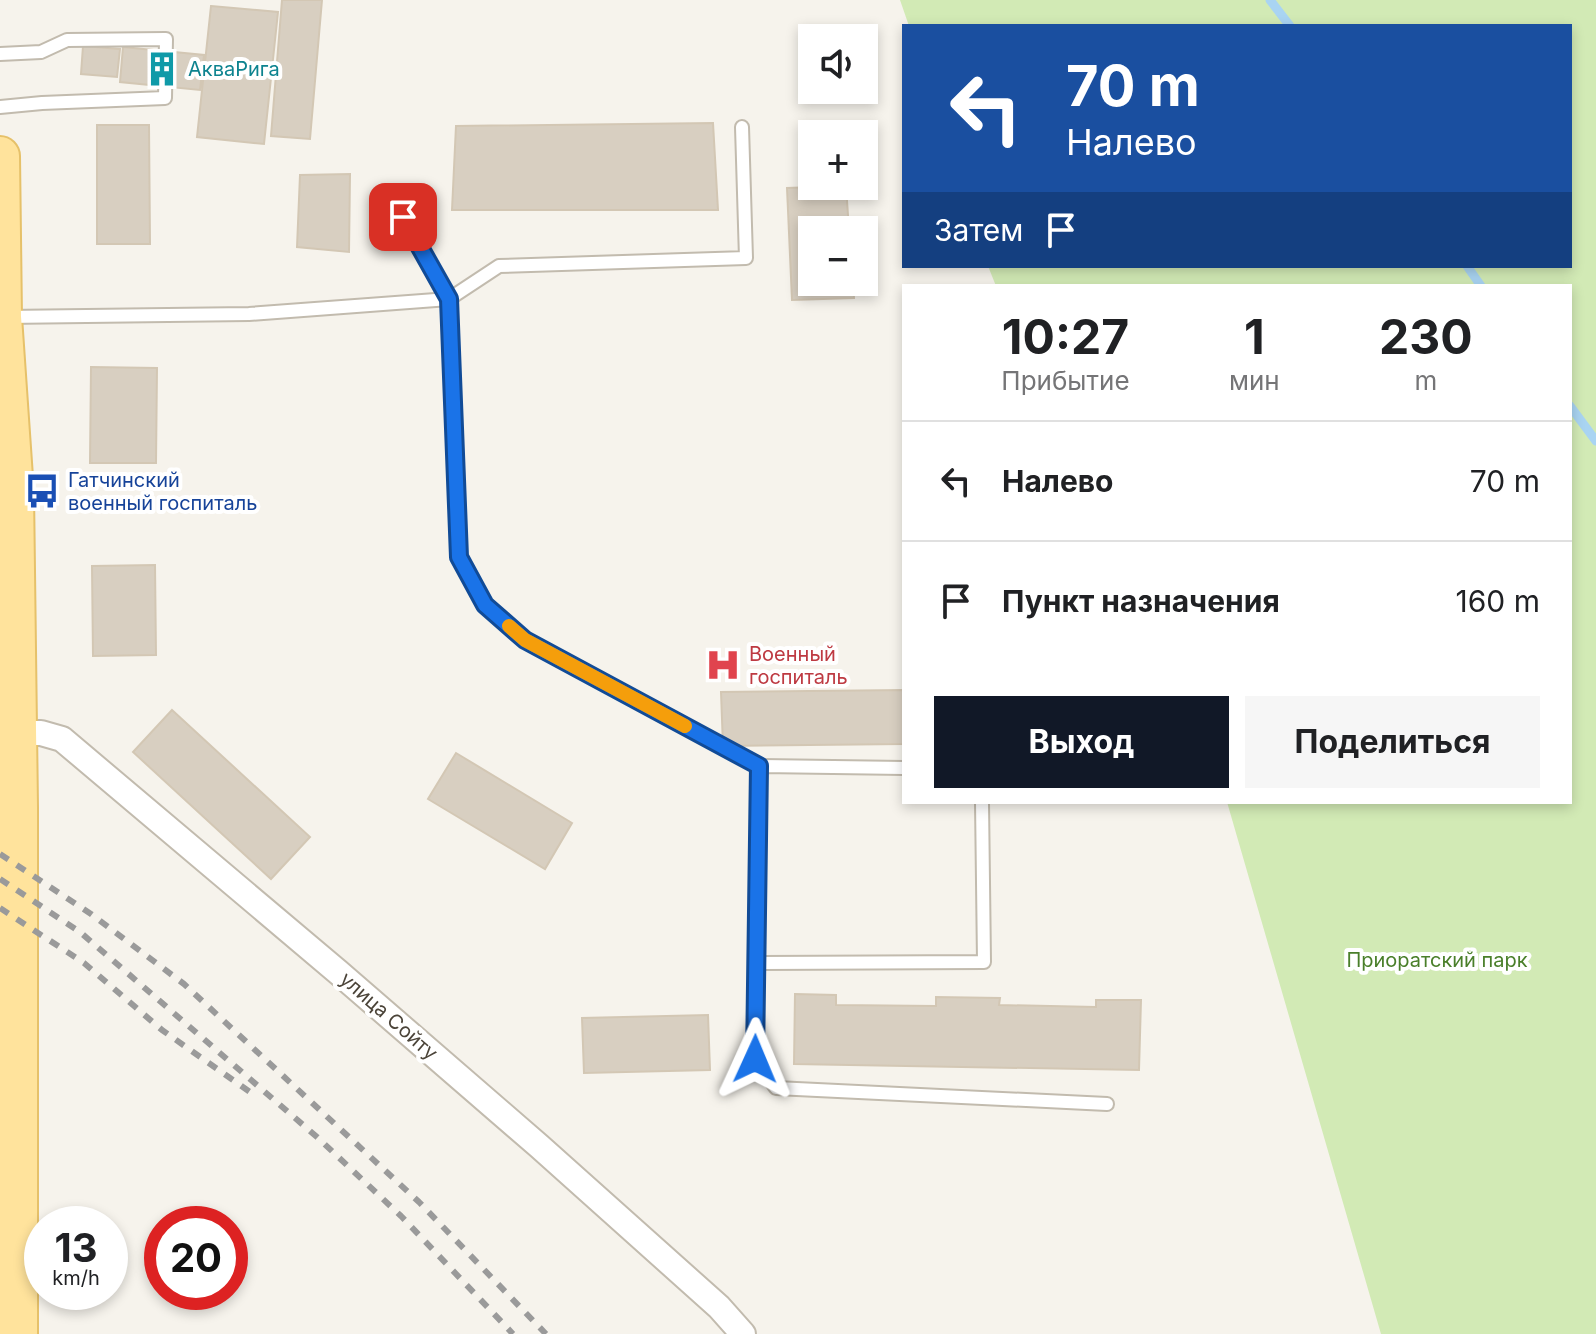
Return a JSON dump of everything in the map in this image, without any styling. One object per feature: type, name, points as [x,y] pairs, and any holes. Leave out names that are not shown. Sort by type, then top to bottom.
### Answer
[{"type":"main road","points":[[0,156],[2,317],[14,492],[16,733],[9,1017],[18,1334]]},
{"type":"street","name":"улица Сойту","points":[[16,733],[41,733],[62,739],[539,1146],[719,1307],[743,1334]]},
{"type":"lane","points":[[0,54],[41,52],[67,40],[166,39],[165,98],[0,107]]},
{"type":"lane","points":[[2,317],[249,314],[449,299],[499,266],[746,258],[742,127]]},
{"type":"lane","points":[[403,217],[449,299],[459,557],[485,605],[525,640],[759,766],[902,768]]},
{"type":"lane","points":[[759,766],[755,1059],[776,1088],[1107,1104]]},
{"type":"lane","points":[[756,963],[984,962],[982,804]]},
{"type":"green space","name":"Приоратский парк","points":[[900,0],[1596,0],[1596,1334],[1381,1334],[1228,804],[1572,804],[1572,284],[995,284],[989,268],[1572,268],[1572,24],[908,24]]},
{"type":"building","points":[[282,0],[322,0],[310,139],[271,136]]},
{"type":"building","points":[[211,6],[278,12],[264,144],[197,137]]},
{"type":"building","points":[[83,46],[120,49],[117,77],[81,74]]},
{"type":"building","name":"АкваРига","points":[[123,47],[204,55],[200,90],[120,82]]},
{"type":"building","points":[[713,123],[718,210],[452,210],[456,126]]},
{"type":"building","points":[[97,125],[149,125],[150,244],[97,244]]},
{"type":"building","points":[[350,174],[349,252],[297,247],[300,175]]},
{"type":"building","points":[[787,188],[798,188],[798,200],[847,200],[848,216],[798,216],[798,296],[854,298],[792,300]]},
{"type":"building","points":[[91,367],[157,368],[156,463],[90,463]]},
{"type":"building","points":[[155,565],[156,655],[93,656],[92,566]]},
{"type":"building","points":[[902,690],[902,744],[723,746],[721,692]]},
{"type":"building","points":[[172,710],[310,837],[271,879],[133,752]]},
{"type":"building","points":[[456,753],[572,823],[545,869],[428,799]]},
{"type":"building","points":[[795,994],[836,995],[836,1005],[936,1006],[936,997],[1000,998],[999,1005],[1096,1007],[1096,1000],[1141,1000],[1139,1070],[794,1064]]},
{"type":"building","points":[[708,1015],[710,1070],[584,1073],[582,1018]]},
{"type":"waterway","points":[[1270,0],[1288,24]]},
{"type":"waterway","points":[[1468,268],[1480,284]]},
{"type":"waterway","points":[[1572,409],[1596,441]]},
{"type":"railway","points":[[0,854],[91,914],[184,984],[419,1202],[546,1334]]},
{"type":"railway","points":[[0,879],[80,932],[317,1137],[401,1216],[513,1334]]},
{"type":"railway","points":[[0,908],[84,963],[162,1030],[257,1097]]},
{"type":"slow traffic","points":[[509,626],[525,640],[685,726]]},
{"type":"place","name":"АкваРига","points":[[162,69]]},
{"type":"place","name":"Гатчинский военный госпиталь","points":[[42,491]]},
{"type":"place","name":"Военный госпиталь","points":[[723,665]]},
{"type":"route","points":[[403,217],[449,299],[459,557],[485,605],[525,640],[759,766],[755,1059]]}]
